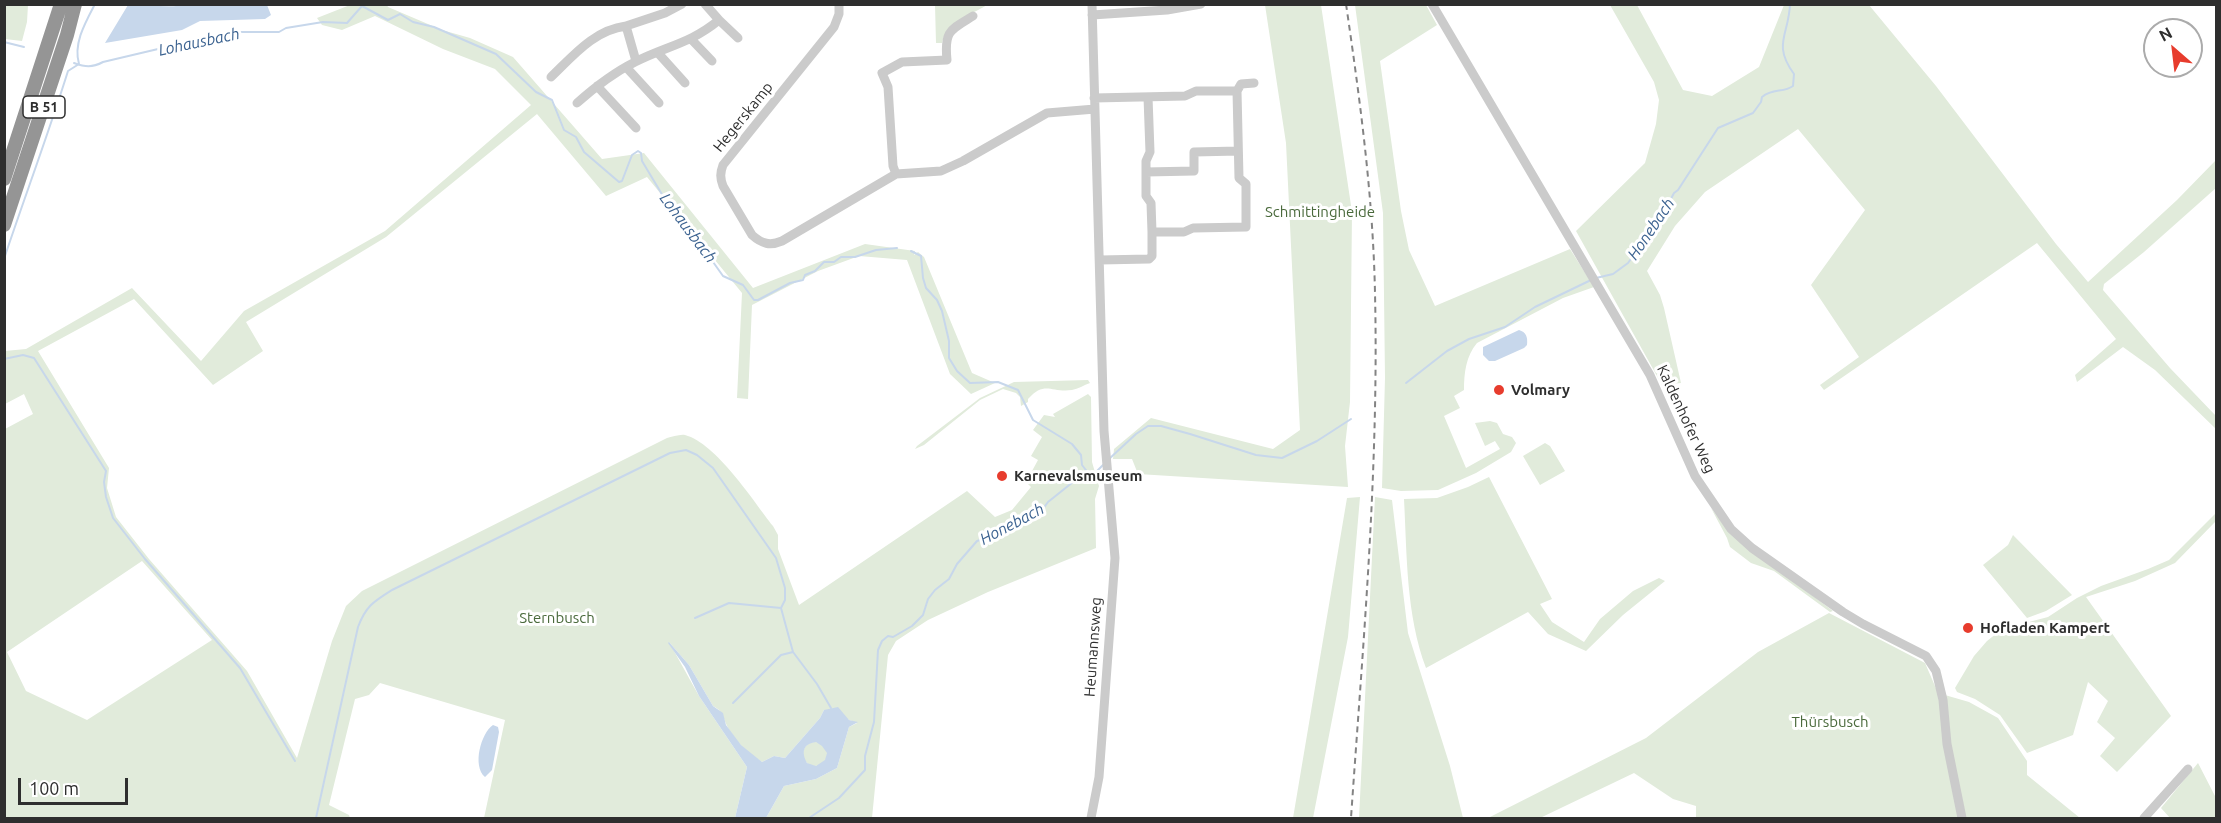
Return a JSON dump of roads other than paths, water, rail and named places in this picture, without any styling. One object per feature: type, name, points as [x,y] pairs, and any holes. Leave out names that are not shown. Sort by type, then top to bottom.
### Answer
[{"type":"highway","points":[[55,4],[56,26]]},
{"type":"highway","name":"B 51","points":[[4,179],[62,4]]},
{"type":"highway","name":"B 51","points":[[4,225],[67,35],[75,4]]},
{"type":"highway","points":[[67,35],[87,4]]},
{"type":"street","points":[[551,77],[594,37],[613,28],[665,13],[682,4]]},
{"type":"street","points":[[705,4],[738,38]]},
{"type":"street","name":"Hegerskamp","points":[[838,4],[839,14],[834,27],[723,165],[720,177],[723,186],[752,235],[766,244],[774,244],[896,174],[941,171],[1047,113],[1095,109]]},
{"type":"street","points":[[1148,97],[1150,152],[1146,161],[1146,196],[1151,203],[1152,256],[1149,259],[1100,260],[1092,10],[1167,10],[1201,4]]},
{"type":"street","name":"Kaldenhofer Weg","points":[[1432,4],[1658,389],[1695,476],[1731,529],[1752,548],[1843,612],[1926,656],[1936,671],[1943,700],[1947,744],[1962,819]]},
{"type":"street","points":[[896,174],[893,165],[888,87],[882,73],[902,62],[952,60],[946,37],[955,27],[973,16]]},
{"type":"street","points":[[577,103],[597,86],[636,61],[691,39],[719,20]]},
{"type":"street","points":[[626,26],[636,61]]},
{"type":"street","points":[[691,39],[712,61]]},
{"type":"street","points":[[658,53],[685,83]]},
{"type":"street","points":[[626,67],[658,103]]},
{"type":"street","points":[[1152,232],[1184,232],[1192,228],[1246,227],[1246,184],[1239,178],[1237,91],[1241,84],[1254,83]]},
{"type":"street","points":[[597,86],[636,128]]},
{"type":"street","points":[[1094,98],[1185,96],[1196,92],[1237,91]]},
{"type":"street","points":[[1146,172],[1194,171],[1194,152],[1238,151]]},
{"type":"street","name":"Heumannsweg","points":[[1091,819],[1099,777],[1115,558],[1106,455],[1100,260]]},
{"type":"street","points":[[2144,819],[2188,769]]},
{"type":"water","points":[[128,5],[267,5],[271,15],[265,19],[200,21],[182,30],[105,43]]},
{"type":"water","points":[[1519,330],[1527,337],[1527,345],[1524,348],[1495,361],[1489,361],[1483,355],[1483,347]]},
{"type":"water","points":[[668,643],[689,665],[713,706],[723,713],[726,725],[741,745],[762,762],[774,756],[785,758],[820,718],[824,710],[838,707],[849,720],[858,722],[849,727],[837,768],[816,779],[784,786],[766,818],[735,818],[747,767],[699,696],[685,667]],"holes":[[[816,742],[827,753],[825,760],[816,766],[807,763],[804,749]]]},
{"type":"water","points":[[493,725],[498,727],[499,732],[492,770],[485,777],[479,765],[480,750],[485,735]]},
{"type":"waterway","points":[[4,259],[68,71],[79,64],[79,41],[95,4]]},
{"type":"waterway","name":"Honebach","points":[[1596,278],[1613,274],[1628,263],[1663,214],[1674,193],[1718,128],[1753,113],[1766,94],[1793,86],[1794,74],[1787,64],[1783,47],[1790,4]]},
{"type":"waterway","name":"Lohausbach","points":[[74,63],[92,66],[230,32],[279,32],[286,28],[323,22],[347,23],[362,6],[388,20],[400,14],[413,22],[434,27],[496,54],[536,92],[552,100],[564,130],[576,137],[584,152],[619,182],[622,181],[632,155],[638,151],[641,153],[642,161],[669,206],[695,233],[696,238],[723,276],[743,285],[754,300],[790,283],[803,280],[805,275],[815,271],[824,262],[834,262],[841,257],[855,257],[876,250],[897,248]]},
{"type":"waterway","name":"Lohausbach","points":[[4,42],[24,47]]},
{"type":"waterway","name":"Lohausbach","points":[[911,251],[921,256],[926,288],[937,300],[942,311],[949,341],[949,358],[957,371],[970,383],[998,382],[1018,390],[1033,420],[1072,444],[1081,455],[1082,465],[1089,474]]},
{"type":"waterway","name":"Honebach","points":[[1406,383],[1447,351],[1469,339],[1505,327],[1535,307],[1591,280]]},
{"type":"waterway","points":[[4,359],[23,355],[34,358],[106,471],[104,482],[106,497],[113,518],[145,559],[240,668],[295,761]]},
{"type":"waterway","name":"Honebach","points":[[1109,459],[1148,426],[1161,426],[1256,455],[1282,458],[1317,441],[1351,419]]},
{"type":"waterway","points":[[316,818],[358,627],[371,605],[392,590],[670,453],[686,450],[697,455],[713,468],[776,558],[785,588],[785,600],[781,608],[793,652],[817,684],[831,708]]},
{"type":"waterway","name":"Honebach","points":[[809,818],[839,798],[865,770],[865,756],[874,722],[878,650],[882,641],[912,626],[923,615],[928,599],[949,579],[957,564],[977,541],[999,534],[1024,518],[1040,513],[1048,502],[1073,482],[1095,473],[1103,465]]},
{"type":"waterway","points":[[695,618],[729,603],[781,608]]},
{"type":"waterway","points":[[733,703],[781,655],[793,652]]},
{"type":"railway","points":[[1346,4],[1369,184],[1374,257],[1376,359],[1369,556],[1351,818]]},
{"type":"place","name":"Volmary","points":[[1499,390]]},
{"type":"place","name":"Karnevalsmuseum","points":[[1002,476]]},
{"type":"place","name":"Hofladen Kampert","points":[[1968,628]]},
{"type":"park label","name":"Schmittingheide","points":[[1320,212]]},
{"type":"park label","name":"Sternbusch","points":[[557,618]]},
{"type":"park label","name":"Thürsbusch","points":[[1830,722]]}]
